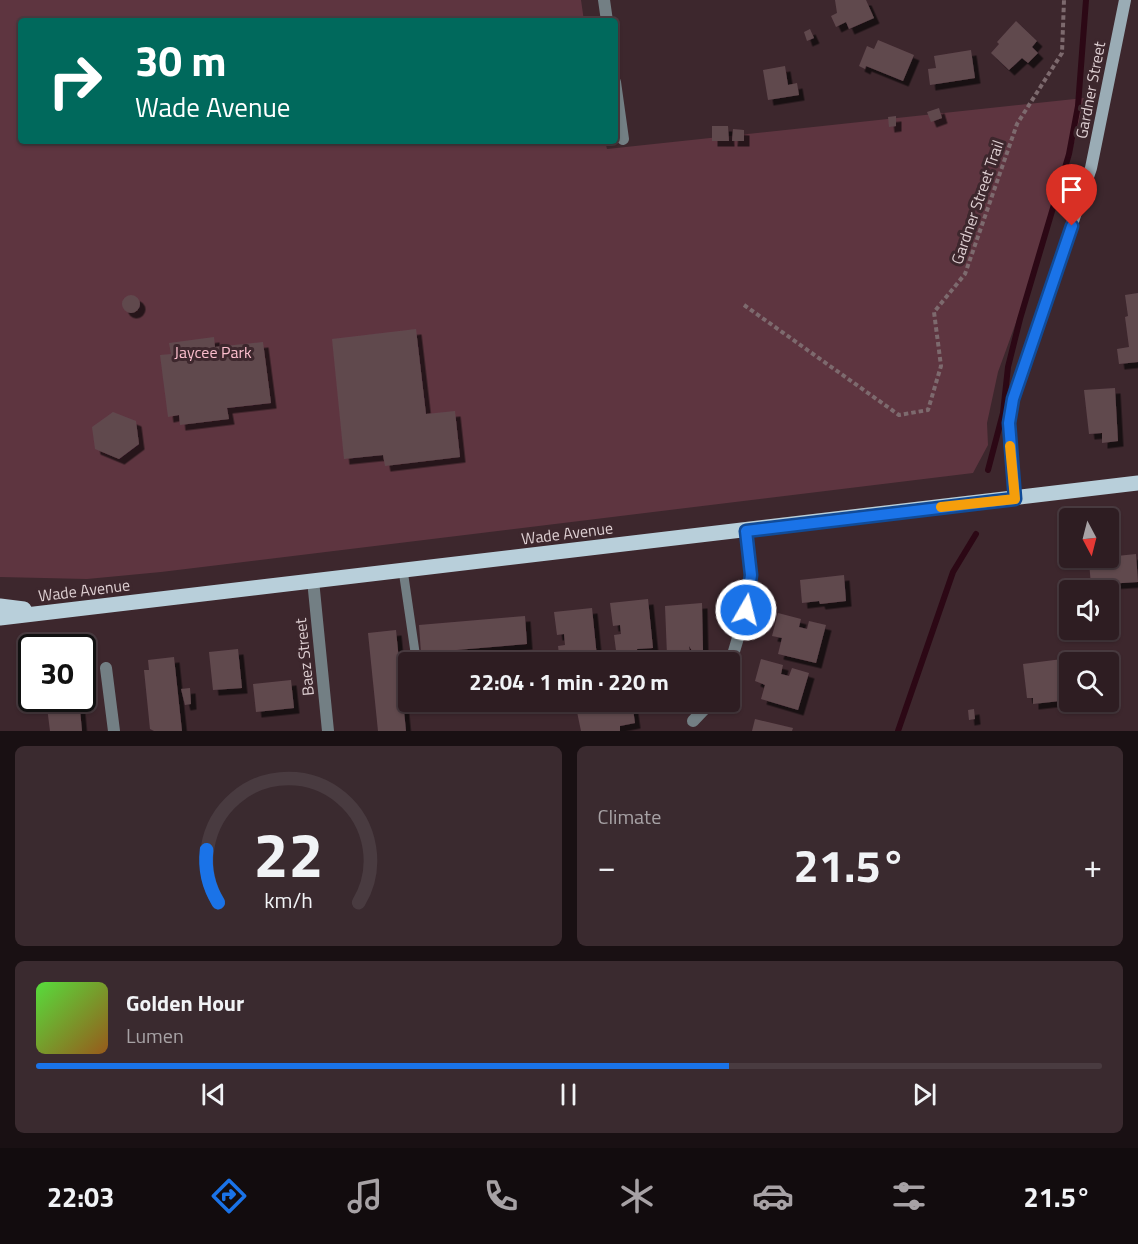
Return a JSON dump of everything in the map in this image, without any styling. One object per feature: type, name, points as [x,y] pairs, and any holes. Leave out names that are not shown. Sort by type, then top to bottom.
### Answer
[{"type":"main road","name":"Wade Avenue","points":[[0,618],[1138,483]]},
{"type":"main road","points":[[0,606],[48,612]]},
{"type":"street","points":[[604,0],[607,18]]},
{"type":"street","name":"Gardner Street","points":[[1015,499],[1009,431],[1013,399],[1090,168],[1125,0]]},
{"type":"street","points":[[618,103],[623,139]]},
{"type":"street","points":[[734,652],[746,610],[751,575],[746,531]]},
{"type":"street","name":"Baez Street","points":[[313,580],[328,731]]},
{"type":"street","points":[[106,668],[114,731]]},
{"type":"street","points":[[693,721],[702,712]]},
{"type":"lane","points":[[403,570],[415,652]]},
{"type":"path","name":"Gardner Street Trail","points":[[744,305],[899,416],[928,410],[941,366],[934,312],[965,274],[1017,124],[1062,53],[1064,0]]},
{"type":"green space","name":"Jaycee Park","points":[[0,0],[581,0],[584,18],[18,18],[18,144],[606,144],[607,149],[1084,98],[1077,132],[1045,243],[998,372],[987,423],[988,445],[973,473],[161,572],[87,579],[0,577]]},
{"type":"building","points":[[835,0],[866,0],[874,18],[849,29],[846,22],[836,27],[831,16],[837,13]]},
{"type":"building","points":[[1016,21],[1037,41],[1032,47],[1038,53],[1028,63],[1022,58],[1009,70],[991,53],[999,44],[997,42]]},
{"type":"building","points":[[810,29],[814,38],[807,41],[804,32]]},
{"type":"building","points":[[878,40],[914,55],[903,81],[866,66],[865,69],[859,66],[867,46],[874,49]]},
{"type":"building","points":[[971,50],[975,78],[930,85],[928,69],[936,68],[934,56]]},
{"type":"building","points":[[785,66],[788,85],[797,83],[799,95],[768,100],[763,70]]},
{"type":"building","points":[[939,108],[942,118],[931,122],[927,112]]},
{"type":"building","points":[[896,116],[896,126],[889,127],[888,117]]},
{"type":"building","points":[[712,126],[728,126],[729,141],[712,141]]},
{"type":"building","points":[[733,129],[744,130],[744,141],[732,141]]},
{"type":"building","points":[[1138,293],[1138,362],[1119,364],[1117,349],[1129,347],[1125,295]]},
{"type":"building","points":[[127,295],[135,295],[140,300],[138,311],[127,313],[122,308],[122,300]]},
{"type":"building","points":[[416,329],[426,414],[455,411],[460,457],[385,466],[383,455],[344,459],[332,339]]},
{"type":"building","points":[[214,337],[215,347],[263,342],[271,403],[227,408],[229,419],[180,425],[179,415],[168,417],[160,355],[171,354],[169,343]]},
{"type":"building","points":[[1115,388],[1118,441],[1102,443],[1102,433],[1089,434],[1084,390]]},
{"type":"building","points":[[113,412],[136,421],[139,444],[119,459],[95,449],[92,427]]},
{"type":"building","points":[[1136,554],[1138,582],[1119,583],[1119,580],[1091,580],[1090,568],[1119,568],[1119,556]]},
{"type":"building","points":[[844,575],[846,601],[820,604],[819,601],[802,603],[800,580]]},
{"type":"building","points":[[648,599],[653,648],[637,649],[637,652],[616,652],[614,635],[621,634],[620,625],[613,626],[610,603]]},
{"type":"building","points":[[702,603],[703,650],[692,651],[689,646],[690,652],[667,652],[665,606]]},
{"type":"building","points":[[592,608],[596,652],[559,652],[558,646],[565,645],[564,634],[557,635],[554,612]]},
{"type":"building","points":[[778,613],[801,619],[799,627],[807,629],[809,621],[826,625],[816,663],[778,654],[782,638],[772,636]]},
{"type":"building","points":[[525,616],[527,644],[421,652],[419,625]]},
{"type":"building","points":[[396,630],[398,712],[404,712],[406,731],[378,731],[368,633]]},
{"type":"building","points":[[238,649],[242,688],[213,690],[209,652]]},
{"type":"building","points":[[174,657],[182,731],[154,731],[150,729],[144,670],[149,670],[148,660]]},
{"type":"building","points":[[761,659],[783,665],[781,674],[789,676],[792,668],[809,673],[798,710],[761,699],[765,685],[755,681]]},
{"type":"building","points":[[1059,659],[1059,701],[1033,704],[1033,698],[1027,698],[1023,664]]},
{"type":"building","points":[[291,680],[294,708],[256,712],[253,684]]},
{"type":"building","points":[[190,688],[191,704],[185,705],[181,689]]},
{"type":"building","points":[[974,709],[975,719],[969,720],[968,710]]},
{"type":"building","points":[[48,712],[80,712],[82,731],[50,731]]},
{"type":"building","points":[[577,712],[633,712],[635,723],[620,726],[620,731],[581,731]]},
{"type":"building","points":[[755,719],[793,728],[792,731],[752,731]]},
{"type":"waterway","points":[[988,470],[1003,413],[1008,367],[1020,319],[1069,154],[1078,106],[1086,0]]},
{"type":"waterway","points":[[898,731],[953,572],[976,534]]},
{"type":"slow traffic","points":[[941,507],[1015,499],[1010,446]]},
{"type":"route","points":[[746,610],[751,575],[746,531],[1015,499],[1009,423],[1013,399],[1072,226]]}]
